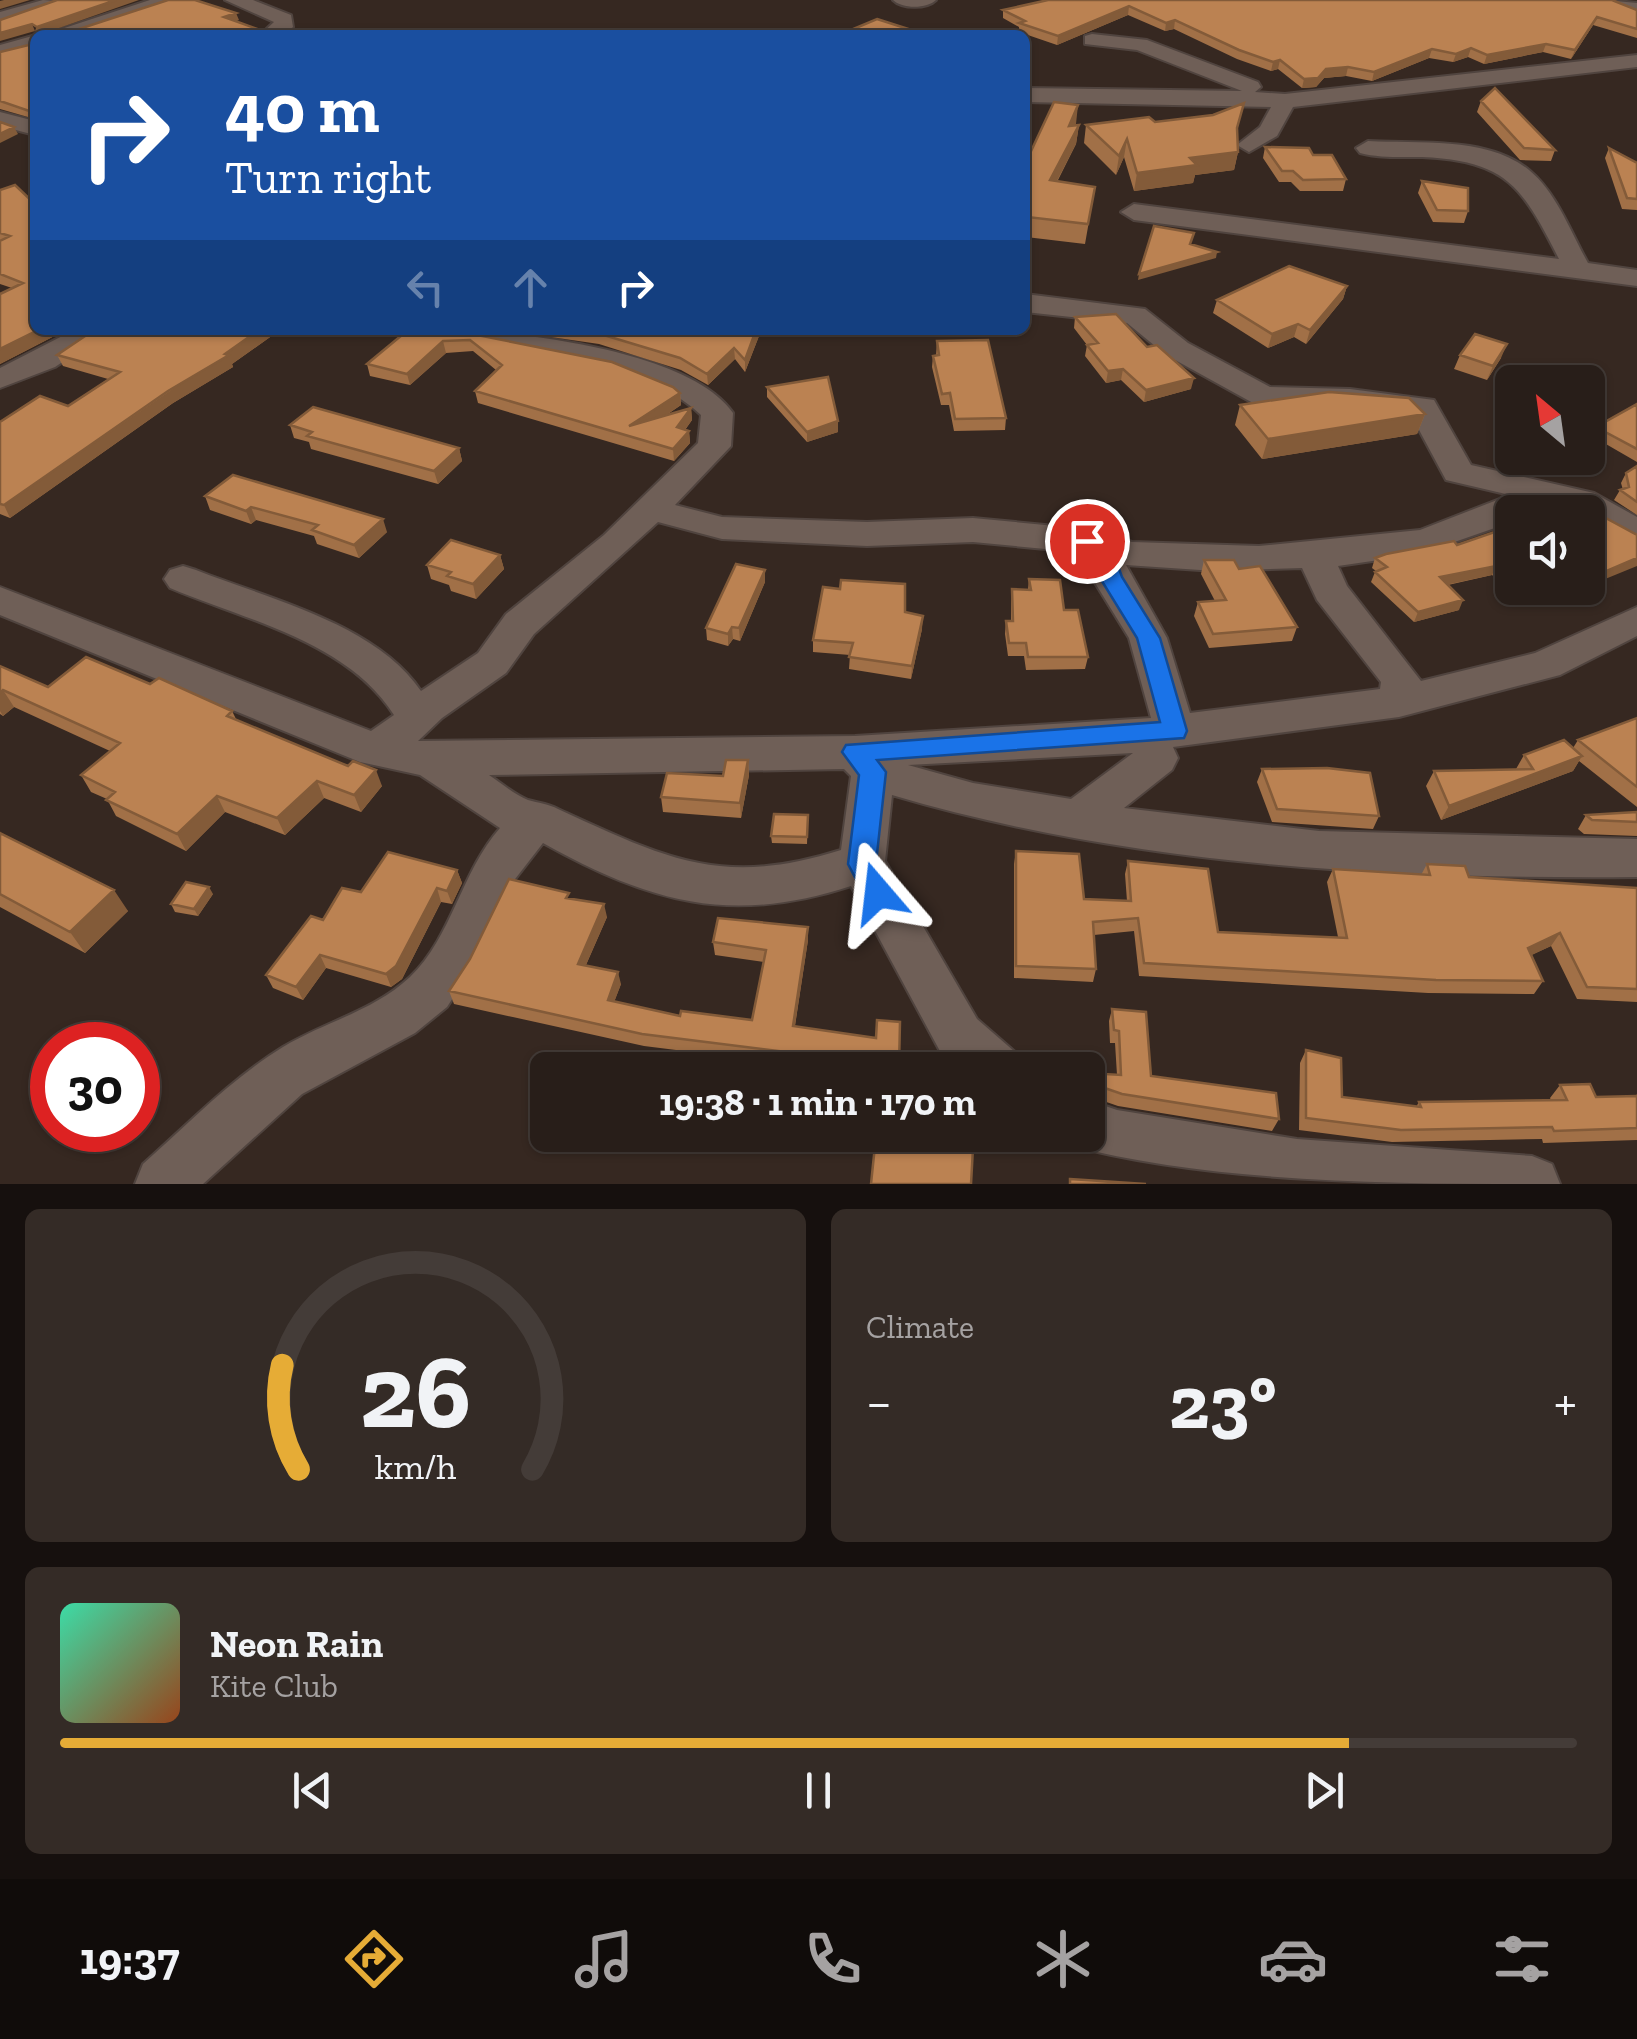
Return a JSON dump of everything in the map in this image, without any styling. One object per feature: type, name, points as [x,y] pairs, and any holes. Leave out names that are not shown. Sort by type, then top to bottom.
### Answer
[{"type":"street","points":[[70,30],[171,0]]},
{"type":"street","points":[[235,0],[284,19],[278,30]]},
{"type":"street","points":[[903,0],[926,0]]},
{"type":"street","points":[[1615,0],[1637,10]]},
{"type":"street","points":[[0,18],[57,2]]},
{"type":"street","points":[[1092,40],[1140,44],[1285,101]]},
{"type":"street","points":[[0,52],[30,43]]},
{"type":"street","points":[[1030,75],[1193,95],[1285,101],[1564,66],[1637,61]]},
{"type":"street","points":[[1030,95],[1106,99],[1193,95]]},
{"type":"street","points":[[1250,145],[1270,131],[1285,101]]},
{"type":"street","points":[[0,119],[30,127]]},
{"type":"street","points":[[1368,148],[1457,155],[1507,168],[1532,192],[1578,270]]},
{"type":"street","points":[[1134,212],[1637,278]]},
{"type":"street","points":[[1030,304],[1135,315],[1177,349],[1264,396],[1350,398],[1423,407],[1458,473],[1582,501],[1637,532]]},
{"type":"street","points":[[0,379],[44,361],[87,335]]},
{"type":"street","points":[[425,740],[427,707],[492,663],[520,624],[617,543],[714,446],[717,413],[708,398],[636,370],[478,335]]},
{"type":"street","points":[[1104,563],[1165,556],[1314,552],[1422,541],[1500,515],[1542,494]]},
{"type":"street","points":[[649,509],[722,528],[867,534],[973,530],[1087,541],[1148,638],[1160,733],[1157,758],[1082,816]]},
{"type":"street","points":[[1314,552],[1330,591],[1400,680],[1399,702]]},
{"type":"street","points":[[183,580],[348,646],[390,676],[425,740],[517,816],[540,820],[608,858],[674,881],[736,888],[782,886],[862,864]]},
{"type":"street","points":[[0,600],[375,750],[425,740],[864,762],[1160,733],[1399,702],[1546,665],[1637,620]]},
{"type":"street","points":[[864,762],[974,801],[1082,816],[1201,839],[1319,850],[1534,859],[1637,858]]},
{"type":"street","points":[[864,762],[862,864],[959,1036],[977,1052]]},
{"type":"street","points":[[163,1184],[302,1064],[382,1026],[430,990],[443,974],[520,832],[540,820]]},
{"type":"street","points":[[1105,1132],[1297,1167],[1532,1184]]},
{"type":"building","points":[[57,0],[116,0],[37,27],[32,24],[0,33],[0,20]]},
{"type":"building","points":[[168,0],[195,0],[236,13],[224,17],[260,30],[76,30]]},
{"type":"building","points":[[1048,0],[1612,0],[1637,10],[1637,29],[1597,17],[1575,50],[1546,44],[1487,55],[1471,48],[1456,54],[1432,49],[1374,72],[1348,67],[1326,69],[1318,78],[1304,79],[1280,60],[1273,62],[1239,50],[1175,20],[1166,23],[1129,6],[1058,36],[1019,23],[1025,21],[1003,10]]},
{"type":"building","points":[[877,19],[911,30],[851,30]]},
{"type":"building","points":[[30,45],[30,111],[0,101],[0,52]]},
{"type":"building","points":[[1495,88],[1555,150],[1524,148],[1481,101]]},
{"type":"building","points":[[1054,102],[1078,105],[1069,126],[1079,125],[1050,180],[1095,187],[1088,224],[1030,217],[1030,153]]},
{"type":"building","points":[[1244,103],[1237,128],[1238,152],[1190,158],[1197,165],[1137,173],[1127,139],[1119,156],[1086,125],[1149,117],[1155,122],[1213,115]]},
{"type":"building","points":[[0,122],[14,127],[0,134]]},
{"type":"building","points":[[1265,147],[1309,148],[1313,155],[1332,155],[1346,179],[1303,180],[1293,171],[1282,171]]},
{"type":"building","points":[[1609,148],[1637,163],[1637,199],[1627,198]]},
{"type":"building","points":[[1422,181],[1468,188],[1468,211],[1437,210]]},
{"type":"building","points":[[15,185],[30,199],[30,334],[0,349],[0,294],[23,283],[0,274],[0,241],[10,236],[0,233],[0,190]]},
{"type":"building","points":[[1154,226],[1194,233],[1190,244],[1217,252],[1139,274]]},
{"type":"building","points":[[1289,266],[1347,286],[1310,330],[1298,324],[1272,334],[1217,300]]},
{"type":"building","points":[[1116,314],[1147,347],[1157,345],[1194,378],[1146,390],[1123,369],[1108,371],[1087,345],[1098,343],[1075,317]]},
{"type":"building","points":[[1475,334],[1507,344],[1493,366],[1460,355]]},
{"type":"building","points":[[87,335],[252,335],[225,354],[229,355],[168,391],[4,505],[0,504],[0,422],[40,396],[68,406],[120,372],[57,355]]},
{"type":"building","points":[[402,335],[477,335],[612,362],[680,393],[629,426],[691,408],[677,427],[689,431],[673,449],[475,391],[502,365],[470,340],[443,341],[407,374],[367,364]]},
{"type":"building","points":[[604,335],[754,335],[745,360],[734,348],[707,374],[680,358]]},
{"type":"building","points":[[988,340],[1006,418],[955,419],[950,393],[942,394],[933,356],[939,355],[937,341]]},
{"type":"building","points":[[828,377],[838,421],[807,432],[767,387]]},
{"type":"building","points":[[1329,392],[1409,398],[1425,414],[1268,439],[1240,405]]},
{"type":"building","points":[[1637,404],[1637,449],[1605,432],[1605,422]]},
{"type":"building","points":[[313,407],[459,448],[434,471],[307,436],[312,432],[290,425]]},
{"type":"building","points":[[1637,466],[1637,502],[1620,490],[1629,487],[1626,473]]},
{"type":"building","points":[[233,475],[383,519],[354,545],[312,530],[318,525],[251,507],[246,511],[205,496]]},
{"type":"building","points":[[1605,518],[1637,535],[1637,558],[1605,572]]},
{"type":"building","points":[[1495,532],[1495,566],[1440,577],[1463,600],[1418,612],[1375,572],[1387,567],[1375,558],[1386,554],[1454,541],[1457,545]]},
{"type":"building","points":[[451,540],[500,555],[473,584],[427,565]]},
{"type":"building","points":[[1204,560],[1234,560],[1239,569],[1260,566],[1297,627],[1213,634],[1198,602],[1226,600]]},
{"type":"building","points":[[736,564],[765,570],[739,628],[732,627],[728,634],[706,628]]},
{"type":"building","points":[[1029,579],[1060,580],[1064,610],[1078,610],[1088,657],[1028,657],[1026,643],[1009,643],[1006,621],[1013,621],[1012,589],[1031,590]]},
{"type":"building","points":[[841,580],[905,584],[905,612],[923,616],[912,666],[849,657],[853,643],[813,640],[823,587],[840,589]]},
{"type":"building","points":[[86,657],[150,684],[159,678],[232,711],[227,716],[348,766],[353,761],[376,770],[354,795],[317,781],[277,818],[217,796],[177,834],[106,800],[115,792],[81,775],[120,743],[3,690],[0,693],[0,666],[48,687]]},
{"type":"building","points":[[1637,718],[1637,787],[1578,740]]},
{"type":"building","points":[[1564,740],[1582,756],[1449,806],[1434,771],[1533,769],[1524,755]]},
{"type":"building","points":[[726,760],[748,760],[740,803],[661,797],[667,773],[723,776]]},
{"type":"building","points":[[1327,768],[1370,773],[1379,816],[1277,809],[1262,769]]},
{"type":"building","points":[[1637,812],[1637,822],[1592,820],[1586,815]]},
{"type":"building","points":[[774,814],[808,815],[807,837],[771,836]]},
{"type":"building","points":[[0,833],[114,890],[70,932],[0,894]]},
{"type":"building","points":[[1016,851],[1079,854],[1084,899],[1131,901],[1128,861],[1208,869],[1218,932],[1347,938],[1333,869],[1430,875],[1427,864],[1465,866],[1469,877],[1637,888],[1637,989],[1587,987],[1560,933],[1528,948],[1543,981],[1436,980],[1144,963],[1138,918],[1093,922],[1096,969],[1016,966]]},
{"type":"building","points":[[388,852],[457,870],[447,891],[437,888],[396,966],[386,974],[320,955],[296,987],[266,975],[311,916],[323,920],[342,888],[361,892]]},
{"type":"building","points":[[509,879],[569,893],[566,898],[604,904],[578,964],[618,972],[608,1000],[680,1016],[681,1011],[752,1020],[766,950],[713,942],[718,918],[808,927],[793,1026],[876,1038],[877,1020],[900,1022],[899,1052],[787,1052],[642,1034],[449,991],[470,959]]},
{"type":"building","points":[[186,882],[209,887],[194,909],[171,904]]},
{"type":"building","points":[[1112,1009],[1146,1012],[1151,1076],[1276,1093],[1279,1119],[1105,1088],[1105,1074],[1121,1075],[1119,1031],[1114,1030]]},
{"type":"building","points":[[1306,1050],[1341,1058],[1342,1097],[1421,1107],[1419,1102],[1567,1100],[1560,1085],[1590,1084],[1596,1097],[1637,1096],[1637,1128],[1401,1130],[1306,1118]]},
{"type":"building","points":[[874,1152],[973,1152],[971,1184],[871,1184]]},
{"type":"building","points":[[1070,1179],[1146,1184],[1070,1184]]},
{"type":"route","points":[[878,893],[862,864],[872,772],[855,752],[1175,731],[1148,638],[1126,596],[1111,578],[1106,557],[1087,541]]}]
